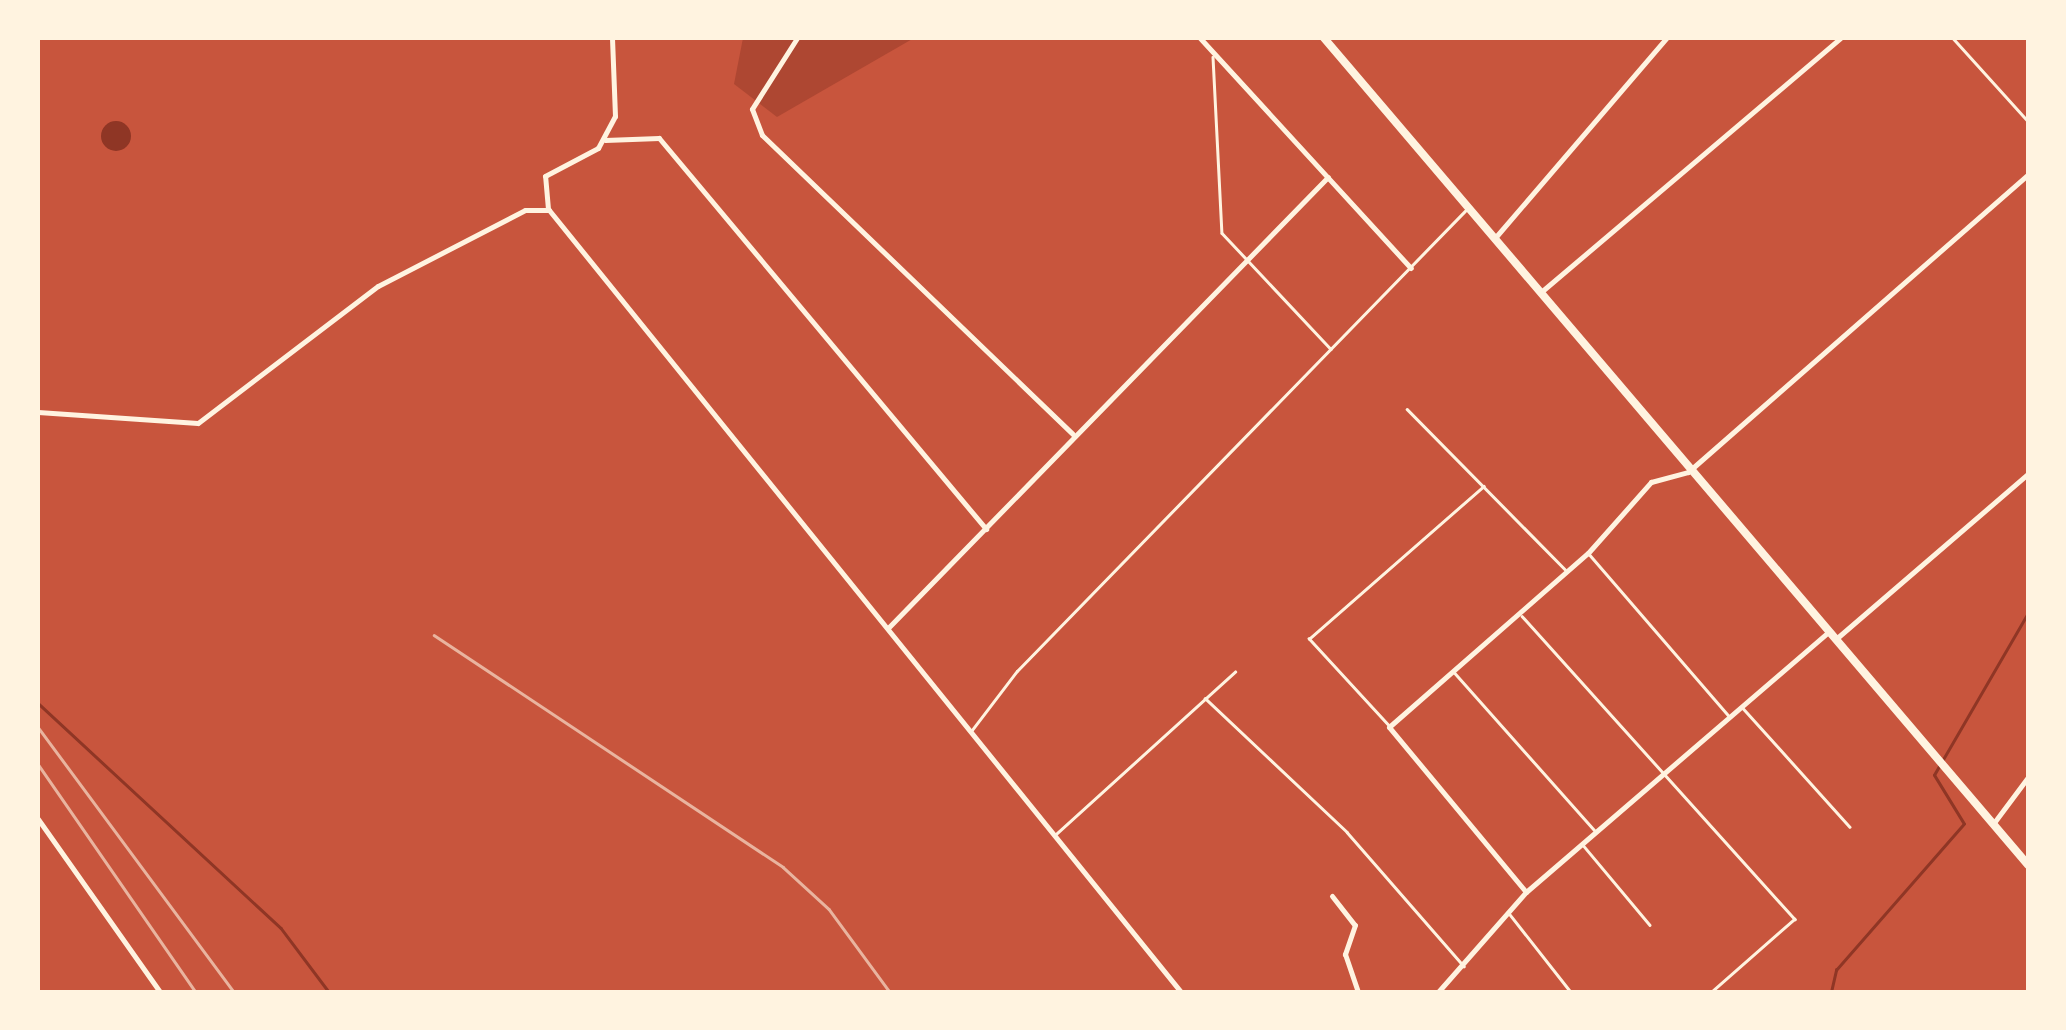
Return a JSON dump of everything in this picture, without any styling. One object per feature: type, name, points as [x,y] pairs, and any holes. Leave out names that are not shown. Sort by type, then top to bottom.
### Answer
[{"type":"main road","points":[[1324,38],[1542,292],[1688,472],[2028,865]]},
{"type":"street","points":[[605,140],[620,92],[612,38]]},
{"type":"street","points":[[797,38],[762,91],[753,122],[779,156],[1073,434]]},
{"type":"street","points":[[1200,38],[1411,268]]},
{"type":"street","points":[[1494,239],[1666,38]]},
{"type":"street","points":[[1542,292],[1840,38]]},
{"type":"street","points":[[986,529],[659,138],[605,140],[550,170],[541,189],[548,210],[1181,992]]},
{"type":"street","points":[[1526,892],[1390,727],[1588,553],[1650,482],[1688,472],[2028,174]]},
{"type":"street","points":[[888,628],[1073,434],[1328,177]]},
{"type":"street","points":[[38,412],[198,423],[378,286],[525,210],[548,210]]},
{"type":"street","points":[[1835,640],[2028,474]]},
{"type":"street","points":[[1438,992],[1526,892],[1828,632]]},
{"type":"street","points":[[1993,824],[2028,777]]},
{"type":"street","points":[[38,818],[160,992]]},
{"type":"street","points":[[1332,896],[1355,926],[1345,954],[1358,992]]},
{"type":"lane","points":[[1953,38],[2028,121]]},
{"type":"lane","points":[[1213,52],[1214,202],[1242,262],[1332,350]]},
{"type":"lane","points":[[971,731],[1017,671],[1467,209]]},
{"type":"lane","points":[[1406,409],[1566,570]]},
{"type":"lane","points":[[1390,727],[1310,638],[1484,486]]},
{"type":"lane","points":[[1588,553],[1729,716]]},
{"type":"lane","points":[[1520,614],[1795,919],[1712,992]]},
{"type":"lane","points":[[1054,836],[1235,672]]},
{"type":"lane","points":[[1453,672],[1596,832]]},
{"type":"lane","points":[[1205,698],[1346,832],[1464,966]]},
{"type":"lane","points":[[1741,706],[1850,827]]},
{"type":"lane","points":[[1582,844],[1650,925]]},
{"type":"lane","points":[[1507,910],[1570,992]]},
{"type":"shaded area","points":[[743,38],[914,38],[777,117],[734,84]]},
{"type":"shaded area","points":[[116,121],[127,125],[131,136],[127,147],[116,151],[105,147],[101,136],[105,125]]},
{"type":"waterway","points":[[1831,992],[1836,970],[1964,824],[1934,775],[2028,613]]},
{"type":"waterway","points":[[38,703],[281,928],[329,992]]},
{"type":"railway","points":[[434,635],[783,867],[829,909],[890,992]]},
{"type":"railway","points":[[38,727],[234,992]]},
{"type":"railway","points":[[38,764],[196,992]]}]
